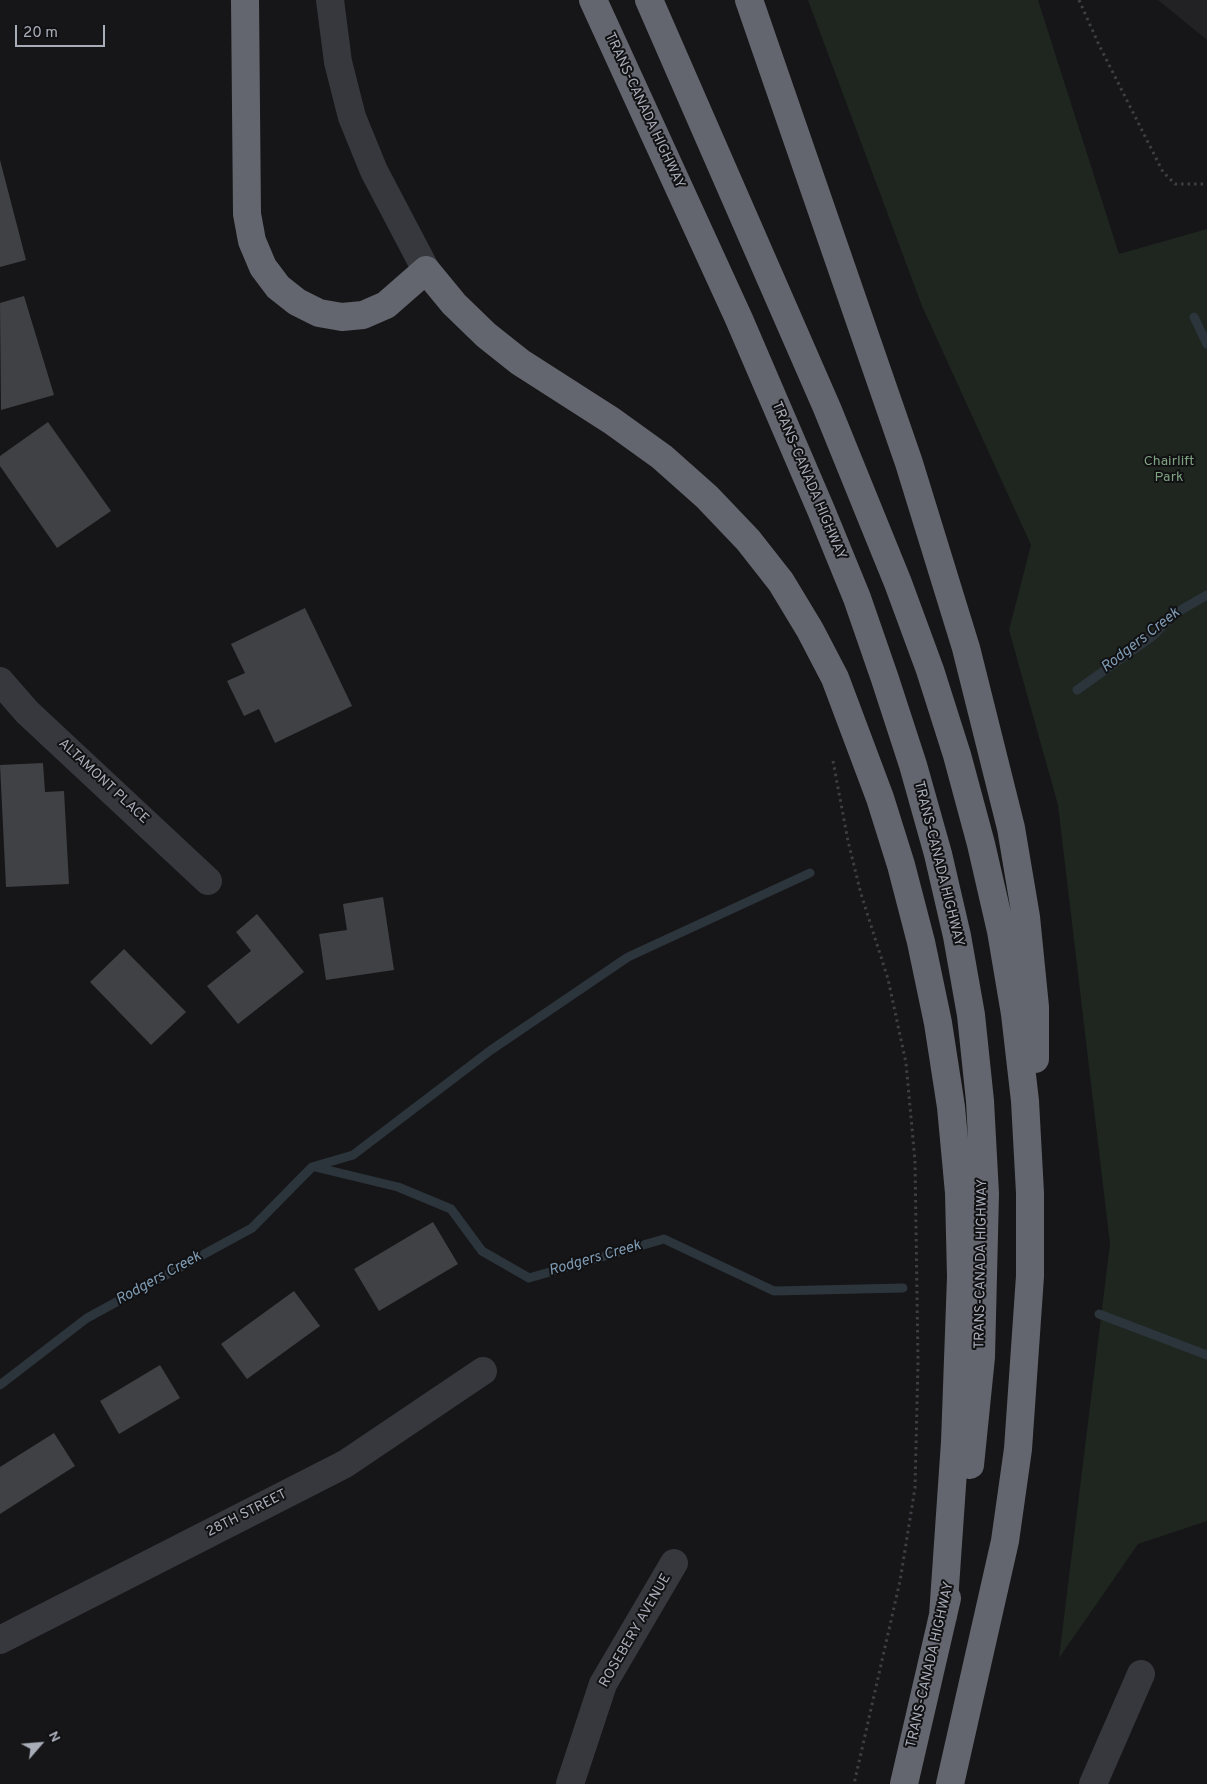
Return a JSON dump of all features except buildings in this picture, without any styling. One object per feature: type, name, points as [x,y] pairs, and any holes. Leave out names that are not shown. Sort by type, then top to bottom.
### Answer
[{"type":"highway","points":[[246,0],[247,214],[252,242],[263,267],[278,287],[297,302],[319,313],[342,317],[364,315],[386,305],[426,270],[454,304],[486,335],[520,362],[612,421],[662,457],[707,497],[748,540],[781,582],[810,630],[835,678],[858,734],[883,806],[921,942],[938,1023],[951,1107],[959,1193],[961,1277],[955,1432],[943,1616]]},
{"type":"highway","name":"TRANS-CANADA HIGHWAY","points":[[592,0],[739,319],[822,510],[857,598],[913,765],[938,854],[957,936],[971,1015],[980,1101],[985,1194],[984,1275],[973,1444],[960,1533],[904,1784]]},
{"type":"highway","points":[[649,0],[827,408],[898,583],[936,689],[978,835],[1001,931],[1015,1014],[1024,1091],[1030,1193],[1030,1276],[1018,1449],[999,1569],[950,1784]]},
{"type":"highway","points":[[749,0],[909,462],[966,648],[991,743],[1010,828],[1026,917],[1035,1008],[1036,1100],[1030,1193]]},
{"type":"street","points":[[330,0],[338,62],[352,117],[374,171],[426,270]]},
{"type":"street","name":"ALTAMONT PLACE","points":[[0,681],[28,712],[208,880]]},
{"type":"street","name":"28TH STREET","points":[[0,1640],[345,1464],[483,1371]]},
{"type":"street","name":"ROSEBERY AVENUE","points":[[570,1784],[604,1684],[674,1563]]},
{"type":"street","points":[[1093,1784],[1141,1674]]},
{"type":"path","points":[[1080,0],[1099,45],[1163,172],[1175,184],[1207,184]]},
{"type":"path","points":[[832,759],[848,841],[861,894],[888,979],[904,1053],[915,1161],[918,1362],[915,1488],[900,1581],[854,1784]]},
{"type":"shaded area","points":[[1158,0],[1207,0],[1207,40]]},
{"type":"green space","name":"Chairlift Park","points":[[808,0],[1038,0],[1119,254],[1207,229],[1207,1521],[1138,1544],[1059,1658],[1110,1244],[1058,805],[1009,630],[1031,545],[922,306]]},
{"type":"waterway","points":[[1194,317],[1207,344]]},
{"type":"waterway","name":"Rodgers Creek","points":[[1077,690],[1154,635],[1174,614],[1207,595]]},
{"type":"waterway","name":"Rodgers Creek","points":[[0,1385],[87,1318],[252,1228],[312,1167],[353,1155],[491,1050],[628,957],[810,873]]},
{"type":"waterway","name":"Rodgers Creek","points":[[315,1167],[398,1187],[451,1209],[482,1251],[529,1278],[664,1239],[774,1291],[903,1288]]},
{"type":"waterway","name":"Rodgers Creek","points":[[1099,1314],[1207,1355]]}]
